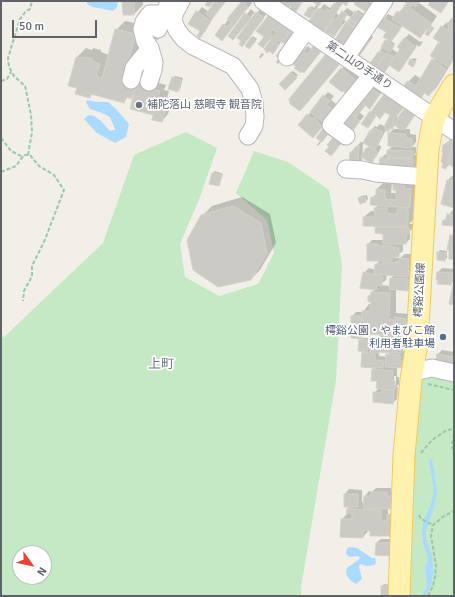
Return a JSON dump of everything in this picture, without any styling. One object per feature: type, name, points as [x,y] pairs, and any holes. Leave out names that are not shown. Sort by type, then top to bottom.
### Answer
[{"type":"main road","name":"樗谿公園線","points":[[398,596],[404,455],[417,343],[428,150],[434,118],[454,85]]},
{"type":"street","name":"第二山の手通り","points":[[263,1],[454,131]]},
{"type":"street","points":[[346,58],[384,1]]},
{"type":"street","points":[[149,82],[154,62],[150,48],[145,41],[142,29],[144,22],[150,14],[169,12],[177,30],[183,38],[193,46],[233,66],[250,89],[254,103],[255,117],[254,126],[248,136]]},
{"type":"street","points":[[287,57],[306,30]]},
{"type":"street","points":[[131,80],[134,68],[142,56],[150,48]]},
{"type":"street","points":[[346,136],[331,125],[372,75]]},
{"type":"street","points":[[346,169],[376,173],[426,176]]},
{"type":"street","points":[[412,376],[432,368],[454,372]]},
{"type":"path","points":[[28,155],[32,132],[31,114],[25,86],[11,72],[8,58],[20,19],[26,11],[30,9],[32,1]]},
{"type":"path","points":[[1,81],[7,79],[11,72]]},
{"type":"path","points":[[1,138],[11,151],[23,157]]},
{"type":"path","points":[[1,172],[16,166],[24,155],[28,155]]},
{"type":"path","points":[[23,301],[24,291],[32,276],[32,266],[44,242],[64,190],[54,175],[38,166],[28,155]]},
{"type":"path","points":[[412,376],[454,390]]},
{"type":"path","points":[[419,456],[432,440],[447,430],[454,430]]},
{"type":"path","points":[[454,434],[452,444],[454,457]]},
{"type":"path","points":[[428,596],[436,577],[436,566],[431,536],[433,525],[444,516],[454,511]]},
{"type":"path","points":[[419,515],[422,519],[433,525]]},
{"type":"green space","points":[[186,132],[217,148],[200,197],[180,244],[185,277],[219,296],[258,284],[274,253],[267,220],[236,193],[254,151],[288,162],[329,190],[342,265],[336,380],[301,587],[301,596],[1,596],[1,335],[4,337],[103,243],[134,155]]},
{"type":"green space","points":[[431,373],[454,377],[454,596],[404,596],[411,454],[415,451],[421,377]]},
{"type":"water","points":[[89,1],[118,1],[117,7],[113,11],[93,7],[87,4]]},
{"type":"water","points":[[87,100],[108,102],[116,109],[129,124],[126,137],[115,143],[97,133],[84,119],[89,115],[94,116],[101,121],[110,131],[115,129],[110,117],[90,109],[86,102]]},
{"type":"water","points":[[432,459],[437,491],[435,503],[426,531],[426,538],[432,556],[433,572],[429,590],[425,596],[421,596],[426,589],[427,581],[425,568],[428,560],[422,533],[423,524],[434,491],[429,460]]},
{"type":"water","points":[[350,547],[357,548],[372,558],[375,558],[376,563],[374,565],[367,566],[360,564],[359,567],[362,579],[356,584],[347,576],[346,570],[360,558],[358,556],[350,557],[347,555],[347,549]]},
{"type":"building","points":[[122,1],[134,1],[134,15],[123,15]]},
{"type":"building","points":[[206,1],[214,1],[209,7],[205,5],[207,2]]},
{"type":"building","points":[[215,1],[226,1],[212,19],[206,14]]},
{"type":"building","points":[[242,1],[246,3],[245,5],[248,7],[222,41],[215,35],[223,24],[227,27],[231,22],[227,19]]},
{"type":"building","points":[[284,1],[303,1],[295,13],[289,6],[286,10],[280,6]]},
{"type":"building","points":[[313,1],[322,1],[319,6]]},
{"type":"building","points":[[335,1],[349,1],[346,6],[343,3],[341,5]]},
{"type":"building","points":[[356,1],[363,1],[374,8],[369,14],[354,4]]},
{"type":"building","points":[[403,1],[420,1],[416,7],[413,4],[411,7]]},
{"type":"building","points":[[427,1],[443,1],[447,4],[441,13],[428,5],[430,3]]},
{"type":"building","points":[[334,3],[340,7],[322,34],[307,24],[318,8],[325,12],[327,9],[331,11]]},
{"type":"building","points":[[405,5],[431,23],[420,38],[392,19],[397,11],[400,13]]},
{"type":"building","points":[[309,7],[315,11],[310,18],[304,15]]},
{"type":"building","points":[[196,11],[211,21],[200,38],[197,36],[200,31],[188,24]]},
{"type":"building","points":[[342,11],[347,14],[334,37],[325,31],[333,18],[336,20]]},
{"type":"building","points":[[355,11],[365,17],[360,25],[350,19]]},
{"type":"building","points":[[256,12],[264,18],[242,47],[239,44],[241,41],[237,38]]},
{"type":"building","points":[[245,13],[251,18],[233,40],[228,36]]},
{"type":"building","points":[[269,15],[277,22],[280,18],[284,22],[276,32],[273,29],[270,34],[272,36],[263,48],[258,44],[264,37],[256,31]]},
{"type":"building","points":[[383,18],[401,28],[391,42],[383,37],[386,32],[377,27]]},
{"type":"building","points":[[452,18],[454,19],[454,33],[448,29],[449,26],[447,24]]},
{"type":"building","points":[[349,19],[362,27],[359,30],[347,22]]},
{"type":"building","points":[[346,22],[360,32],[346,52],[333,43]]},
{"type":"building","points":[[283,23],[287,26],[286,28],[290,30],[281,43],[278,40],[276,42],[279,45],[273,54],[269,51],[267,53],[264,49]]},
{"type":"building","points":[[431,26],[434,28],[428,36],[425,34]]},
{"type":"building","points":[[441,26],[454,34],[454,51],[433,38]]},
{"type":"building","points":[[115,29],[136,34],[121,83],[136,84],[132,99],[126,97],[124,103],[91,94],[90,98],[75,94],[77,88],[68,86],[76,57],[93,59],[92,61],[100,64],[96,76],[102,78]]},
{"type":"building","points":[[291,30],[299,36],[278,64],[276,62],[279,59],[276,56],[285,44],[282,42]]},
{"type":"building","points":[[251,37],[256,41],[249,49],[245,46]]},
{"type":"building","points":[[362,38],[369,42],[356,61]]},
{"type":"building","points":[[404,38],[416,47],[399,72],[389,65],[400,49],[397,47]]},
{"type":"building","points":[[385,40],[394,46],[390,52],[381,47]]},
{"type":"building","points":[[438,43],[454,53],[450,58],[453,60],[449,67],[430,56]]},
{"type":"building","points":[[315,44],[322,50],[304,73],[302,71],[301,73],[294,68],[296,67],[291,62],[303,50],[307,54]]},
{"type":"building","points":[[381,51],[385,54],[373,72],[367,68],[378,52],[379,53]]},
{"type":"building","points":[[387,53],[394,57],[383,75],[375,70]]},
{"type":"building","points":[[326,54],[339,65],[300,111],[290,104],[289,99]]},
{"type":"building","points":[[410,59],[416,62],[413,67],[408,64]]},
{"type":"building","points":[[432,59],[446,69],[429,96],[424,93],[420,100],[402,89],[407,81],[416,86]]},
{"type":"building","points":[[341,68],[359,83],[349,96],[329,82]]},
{"type":"building","points":[[291,72],[297,78],[285,90],[279,84]]},
{"type":"building","points":[[172,77],[181,80],[178,92],[168,89]]},
{"type":"building","points":[[143,83],[154,86],[153,90],[160,91],[158,97],[162,98],[161,105],[166,107],[162,122],[152,120],[153,115],[130,109],[136,85],[142,87]]},
{"type":"building","points":[[370,88],[380,94],[370,109],[360,101]]},
{"type":"building","points":[[385,93],[405,105],[393,121],[393,129],[389,129],[389,131],[385,131],[385,125],[390,115],[385,112],[380,119],[375,114],[376,112],[372,110]]},
{"type":"building","points":[[323,95],[330,101],[327,105],[332,109],[328,115],[330,117],[324,123],[310,112]]},
{"type":"building","points":[[357,100],[365,106],[356,117],[348,110]]},
{"type":"building","points":[[406,106],[416,112],[405,130],[402,128],[401,130],[394,125],[394,123]]},
{"type":"building","points":[[370,111],[376,116],[368,128],[361,124]]},
{"type":"building","points":[[348,112],[360,121],[349,135],[337,125]]},
{"type":"building","points":[[307,114],[312,119],[314,117],[322,127],[313,138],[298,125]]},
{"type":"building","points":[[325,126],[331,130],[322,142],[316,138]]},
{"type":"building","points":[[374,128],[383,132],[375,149],[363,143],[370,130],[373,132]]},
{"type":"building","points":[[388,133],[406,134],[406,138],[412,139],[412,148],[388,146]]},
{"type":"building","points":[[336,134],[344,140],[331,156],[325,151],[329,147],[327,145]]},
{"type":"building","points":[[450,139],[453,140],[446,169],[442,168],[442,152],[443,145],[449,142]]},
{"type":"building","points":[[454,144],[454,167],[448,164]]},
{"type":"building","points":[[359,146],[358,166],[349,162],[350,152],[354,152],[355,147]]},
{"type":"building","points":[[369,147],[377,151],[372,163],[361,157],[366,148],[367,149]]},
{"type":"building","points":[[387,150],[413,151],[412,158],[387,157]]},
{"type":"building","points":[[380,158],[413,159],[413,171],[379,170]]},
{"type":"building","points":[[212,173],[222,175],[219,186],[209,184]]},
{"type":"building","points":[[393,179],[405,179],[404,189],[411,189],[410,208],[370,205],[371,197],[376,198],[376,189],[385,190],[385,199],[396,200],[396,190],[393,190]]},
{"type":"building","points":[[447,180],[454,181],[454,208],[441,204]]},
{"type":"building","points":[[365,197],[366,202],[360,204],[358,198]]},
{"type":"building","points":[[233,206],[261,223],[267,253],[251,280],[218,287],[193,270],[187,240],[201,215]]},
{"type":"building","points":[[374,208],[387,208],[387,214],[397,214],[397,209],[408,209],[408,227],[363,226],[363,217],[375,217]]},
{"type":"building","points":[[447,214],[454,215],[454,226],[442,225],[443,220],[446,220]]},
{"type":"building","points":[[375,227],[409,228],[409,234],[406,234],[406,244],[383,244],[383,234],[375,233]]},
{"type":"building","points":[[450,235],[454,235],[454,259],[449,259],[449,250],[447,250]]},
{"type":"building","points":[[367,244],[378,244],[378,246],[392,246],[399,248],[399,257],[392,257],[392,261],[367,261]]},
{"type":"building","points":[[437,252],[446,253],[445,261],[437,260]]},
{"type":"building","points":[[400,258],[409,259],[408,277],[374,274],[375,264],[383,264],[383,262],[396,263],[396,261],[399,262]]},
{"type":"building","points":[[363,272],[383,277],[382,286],[377,285],[376,290],[360,288]]},
{"type":"building","points":[[437,272],[453,273],[451,285],[437,284]]},
{"type":"building","points":[[390,278],[408,279],[408,291],[389,289]]},
{"type":"building","points":[[454,281],[454,305],[449,304]]},
{"type":"building","points":[[371,292],[390,293],[389,319],[394,320],[393,335],[363,334],[364,321],[362,321],[362,311],[370,311],[371,302],[368,302],[368,296],[371,296]]},
{"type":"building","points":[[351,316],[361,316],[361,339],[351,338]]},
{"type":"building","points":[[395,317],[406,319],[405,334],[395,333]]},
{"type":"building","points":[[380,335],[395,336],[396,341],[399,341],[399,345],[402,345],[401,353],[370,352],[371,342],[380,343]]},
{"type":"building","points":[[395,337],[405,338],[405,342],[396,341]]},
{"type":"building","points":[[359,339],[368,340],[367,352],[358,351]]},
{"type":"building","points":[[362,352],[375,354],[375,360],[384,361],[383,368],[361,367]]},
{"type":"building","points":[[386,354],[400,355],[400,361],[404,361],[403,368],[385,367]]},
{"type":"building","points":[[437,354],[454,357],[454,367],[435,364]]},
{"type":"building","points":[[372,369],[393,371],[392,381],[395,381],[395,390],[376,388],[377,381],[371,381]]},
{"type":"building","points":[[382,390],[394,391],[393,404],[373,402],[373,392],[382,393]]},
{"type":"building","points":[[371,492],[387,492],[387,496],[395,497],[394,509],[363,508],[364,496],[371,496]]},
{"type":"building","points":[[344,494],[358,494],[358,507],[344,507]]},
{"type":"building","points":[[347,509],[381,510],[381,520],[387,521],[387,515],[394,515],[392,536],[370,536],[370,531],[363,530],[363,538],[340,537],[341,519],[352,519],[352,513],[346,513]]},
{"type":"building","points":[[376,543],[394,543],[393,556],[375,555]]},
{"type":"building","points":[[381,586],[389,586],[388,596],[381,596]]},
{"type":"place","name":"補陀落山 慈眼寺 観音院","points":[[139,105]]},
{"type":"place","name":"樗谿公園・やまびこ館 利用者駐車場","points":[[443,337]]},
{"type":"district","name":"上町","points":[[161,365]]}]
